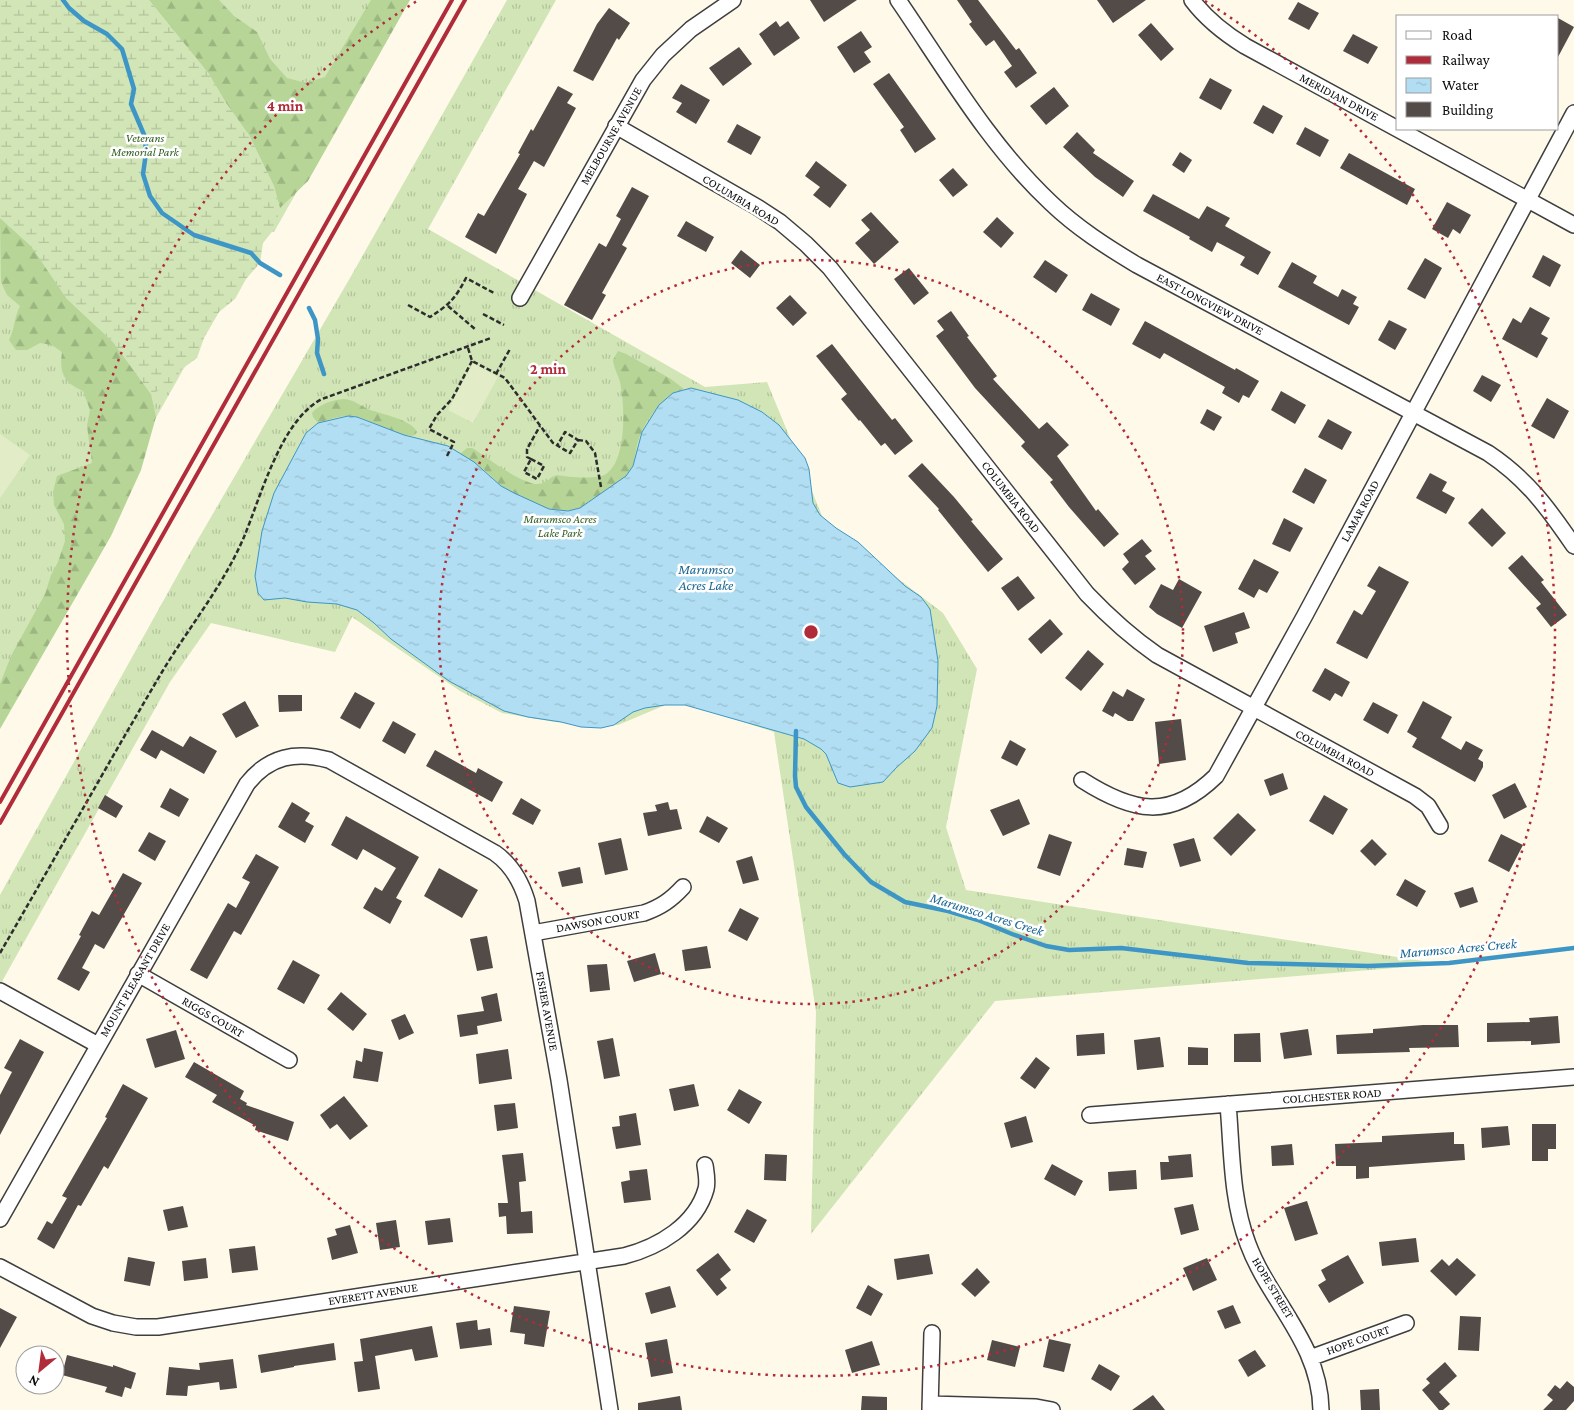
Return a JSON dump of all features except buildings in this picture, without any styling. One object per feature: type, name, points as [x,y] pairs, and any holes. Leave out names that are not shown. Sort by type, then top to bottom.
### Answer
[{"type":"street","name":"MELBOURNE AVENUE","points":[[520,298],[643,80],[663,55],[690,29],[733,0]]},
{"type":"street","name":"EAST LONGVIEW DRIVE","points":[[898,0],[1004,153],[1035,187],[1072,221],[1097,240],[1137,265],[1478,448],[1514,472],[1538,495],[1574,546]]},
{"type":"street","name":"MERIDIAN DRIVE","points":[[1192,0],[1207,19],[1228,36],[1396,128]]},
{"type":"street","name":"LAMAR ROAD","points":[[1082,780],[1105,795],[1126,803],[1155,808],[1173,805],[1189,798],[1204,789],[1216,776],[1574,113]]},
{"type":"street","name":"COLUMBIA ROAD","points":[[616,126],[757,207],[780,222],[806,244],[830,268],[1087,594],[1130,636],[1157,656],[1415,796],[1428,806],[1440,826]]},
{"type":"street","name":"MERIDIAN DRIVE","points":[[1400,130],[1574,225]]},
{"type":"street","name":"FISHER AVENUE","points":[[287,757],[309,756],[337,764],[500,857],[521,882],[527,901],[559,1080],[610,1410]]},
{"type":"street","name":"MOUNT PLEASANT DRIVE","points":[[0,1219],[247,784],[264,768],[287,757]]},
{"type":"street","name":"DAWSON COURT","points":[[533,933],[644,914],[671,900],[684,886]]},
{"type":"street","name":"RIGGS COURT","points":[[138,974],[288,1060]]},
{"type":"street","points":[[0,990],[98,1045]]},
{"type":"street","name":"COLCHESTER ROAD","points":[[1090,1114],[1574,1077]]},
{"type":"street","name":"HOPE STREET","points":[[1228,1104],[1235,1191],[1240,1218],[1248,1244],[1259,1269],[1300,1335],[1310,1358],[1317,1381],[1321,1410]]},
{"type":"street","name":"EVERETT AVENUE","points":[[0,1267],[92,1316],[113,1323],[136,1327],[158,1327],[640,1252],[674,1234],[688,1220],[707,1187],[705,1165]]},
{"type":"street","name":"HOPE COURT","points":[[1310,1358],[1406,1322]]},
{"type":"street","points":[[932,1333],[930,1407],[1036,1407],[1052,1410]]},
{"type":"path","points":[[408,305],[430,317],[448,306],[458,294],[466,278],[494,293]]},
{"type":"path","points":[[448,306],[475,329]]},
{"type":"path","points":[[483,314],[504,325]]},
{"type":"path","points":[[0,953],[182,638],[210,601],[229,569],[276,458],[301,414],[322,399],[468,348],[491,338]]},
{"type":"path","points":[[468,348],[472,361],[505,378],[553,443],[570,453],[578,440]]},
{"type":"path","points":[[496,374],[510,349]]},
{"type":"path","points":[[447,456],[454,442],[429,429],[436,416],[452,399],[472,361]]},
{"type":"path","points":[[531,459],[524,472],[537,478],[544,466],[527,456],[526,449],[540,425]]},
{"type":"path","points":[[558,446],[565,432],[578,440],[586,441],[595,453],[601,487]]},
{"type":"green space","name":"Veterans Memorial Park","points":[[0,0],[405,0],[274,232],[263,228],[105,508],[0,720]]},
{"type":"green space","points":[[0,0],[149,0],[209,74],[226,103],[249,135],[274,186],[280,208],[275,228],[263,243],[260,263],[246,279],[235,299],[219,312],[204,338],[197,358],[182,369],[171,385],[151,394],[113,342],[67,299],[31,246],[0,218]]},
{"type":"green space","points":[[149,0],[219,0],[234,16],[257,32],[270,59],[287,78],[306,83],[325,77],[371,0],[410,0],[308,181],[280,208],[274,186],[249,135],[226,103],[209,74]]},
{"type":"green space","name":"Marumsco Acres Lake Park","points":[[507,0],[556,0],[428,229],[705,387],[767,382],[825,523],[943,613],[977,669],[946,827],[966,890],[1442,964],[995,1001],[811,1234],[816,1012],[774,732],[677,700],[618,725],[555,722],[502,713],[460,691],[352,617],[335,652],[211,623],[170,682],[0,985],[0,895],[186,560],[350,278]]},
{"type":"green space","points":[[0,218],[31,246],[67,299],[113,342],[151,394],[156,417],[141,470],[111,536],[0,729],[0,684],[11,656],[45,594],[65,541],[64,524],[54,505],[53,492],[57,476],[92,463],[87,426],[90,410],[83,391],[67,381],[64,376],[61,366],[62,352],[52,345],[40,343],[27,350],[16,350],[9,340],[20,306],[7,295],[1,282]]},
{"type":"green space","points":[[618,351],[671,379],[684,389],[667,399],[647,421],[642,430],[633,464],[625,477],[580,508],[562,511],[542,507],[523,499],[507,490],[483,469],[460,454],[467,448],[472,448],[515,476],[539,484],[557,475],[596,477],[606,474],[613,467],[618,457],[623,431],[622,392],[613,360]]},
{"type":"green space","points":[[473,363],[498,377],[473,423],[448,410]]},
{"type":"green space","points":[[344,399],[403,421],[417,432],[415,435],[410,436],[352,416],[339,417],[318,423],[313,417],[312,413],[322,405]]},
{"type":"green space","points":[[0,434],[30,455],[0,498]]},
{"type":"water","name":"Marumsco Acres Lake","points":[[691,388],[738,400],[762,412],[779,425],[805,458],[809,469],[813,503],[820,515],[858,542],[905,586],[921,597],[930,609],[938,661],[937,706],[932,728],[915,751],[883,782],[850,787],[838,783],[826,754],[804,739],[685,705],[645,708],[633,712],[614,725],[601,728],[581,727],[504,711],[449,681],[391,639],[357,610],[337,604],[285,598],[264,600],[258,593],[255,576],[262,531],[274,493],[306,433],[318,423],[348,416],[357,417],[404,435],[448,446],[474,462],[501,486],[549,509],[568,511],[580,508],[626,476],[633,466],[642,432],[659,405],[673,393]]},
{"type":"waterway","name":"Marumsco Acres Creek","points":[[63,0],[84,21],[107,34],[122,49],[134,89],[131,104],[145,137],[146,153],[143,174],[150,196],[162,213],[194,235],[251,253],[260,263],[280,275]]},
{"type":"waterway","name":"Marumsco Acres Creek","points":[[309,308],[315,320],[318,339],[317,353],[324,374]]},
{"type":"waterway","name":"Marumsco Acres Creek","points":[[796,731],[796,787],[806,807],[844,854],[871,882],[905,902],[948,911],[978,920],[1046,946],[1069,950],[1121,948],[1248,963],[1368,966],[1449,963],[1574,948]]},
{"type":"railway","points":[[0,802],[452,0]]},
{"type":"railway","points":[[0,823],[465,0]]}]
